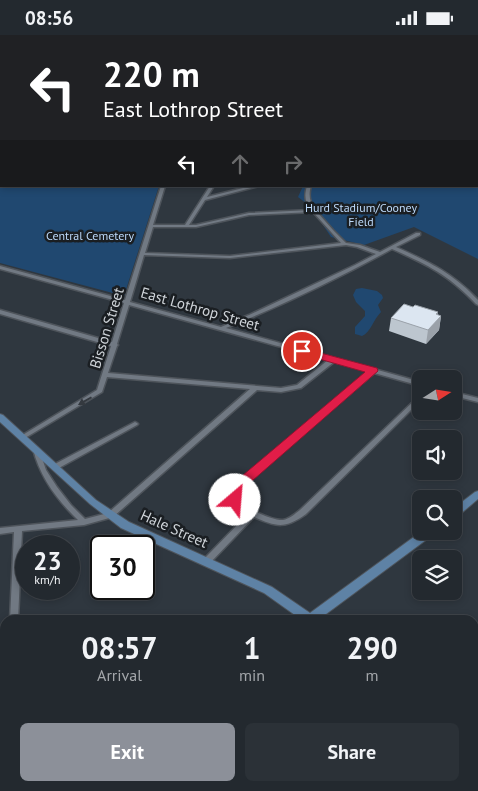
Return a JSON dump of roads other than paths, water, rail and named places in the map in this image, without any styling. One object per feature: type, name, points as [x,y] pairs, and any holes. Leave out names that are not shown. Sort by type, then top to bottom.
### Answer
[{"type":"main road","name":"Hale Street","points":[[0,417],[110,515],[125,525],[268,589],[304,615]]},
{"type":"main road","points":[[462,507],[478,495]]},
{"type":"main road","points":[[318,615],[418,540]]},
{"type":"street","name":"Bisson Street","points":[[23,437],[100,391],[163,187]]},
{"type":"street","points":[[186,226],[211,187]]},
{"type":"street","points":[[204,199],[253,187]]},
{"type":"street","points":[[309,187],[308,202],[338,239],[346,244]]},
{"type":"street","points":[[151,226],[186,226],[206,224],[249,214],[316,211]]},
{"type":"street","points":[[222,328],[252,316],[394,248],[418,234]]},
{"type":"street","points":[[143,254],[230,257],[346,244],[381,254]]},
{"type":"street","points":[[394,248],[433,265],[446,273],[457,281],[478,303]]},
{"type":"street","name":"East Lothrop Street","points":[[0,267],[412,382]]},
{"type":"street","points":[[0,312],[115,345]]},
{"type":"street","points":[[106,375],[281,390],[299,387],[332,359]]},
{"type":"street","points":[[373,371],[240,485],[235,493],[235,500],[240,506],[275,522],[284,523],[303,512],[412,406]]},
{"type":"street","points":[[0,531],[84,522],[110,515],[255,388]]},
{"type":"street","points":[[462,396],[478,400]]},
{"type":"street","points":[[55,467],[135,424]]},
{"type":"street","name":"Hale Street","points":[[36,449],[38,464],[72,511],[84,522]]},
{"type":"street","points":[[207,561],[254,513]]},
{"type":"street","points":[[14,615],[18,529]]},
{"type":"park label","name":"Hurd Stadium/Cooney Field","points":[[361,215]]},
{"type":"park label","name":"Central Cemetery","points":[[90,236]]}]
